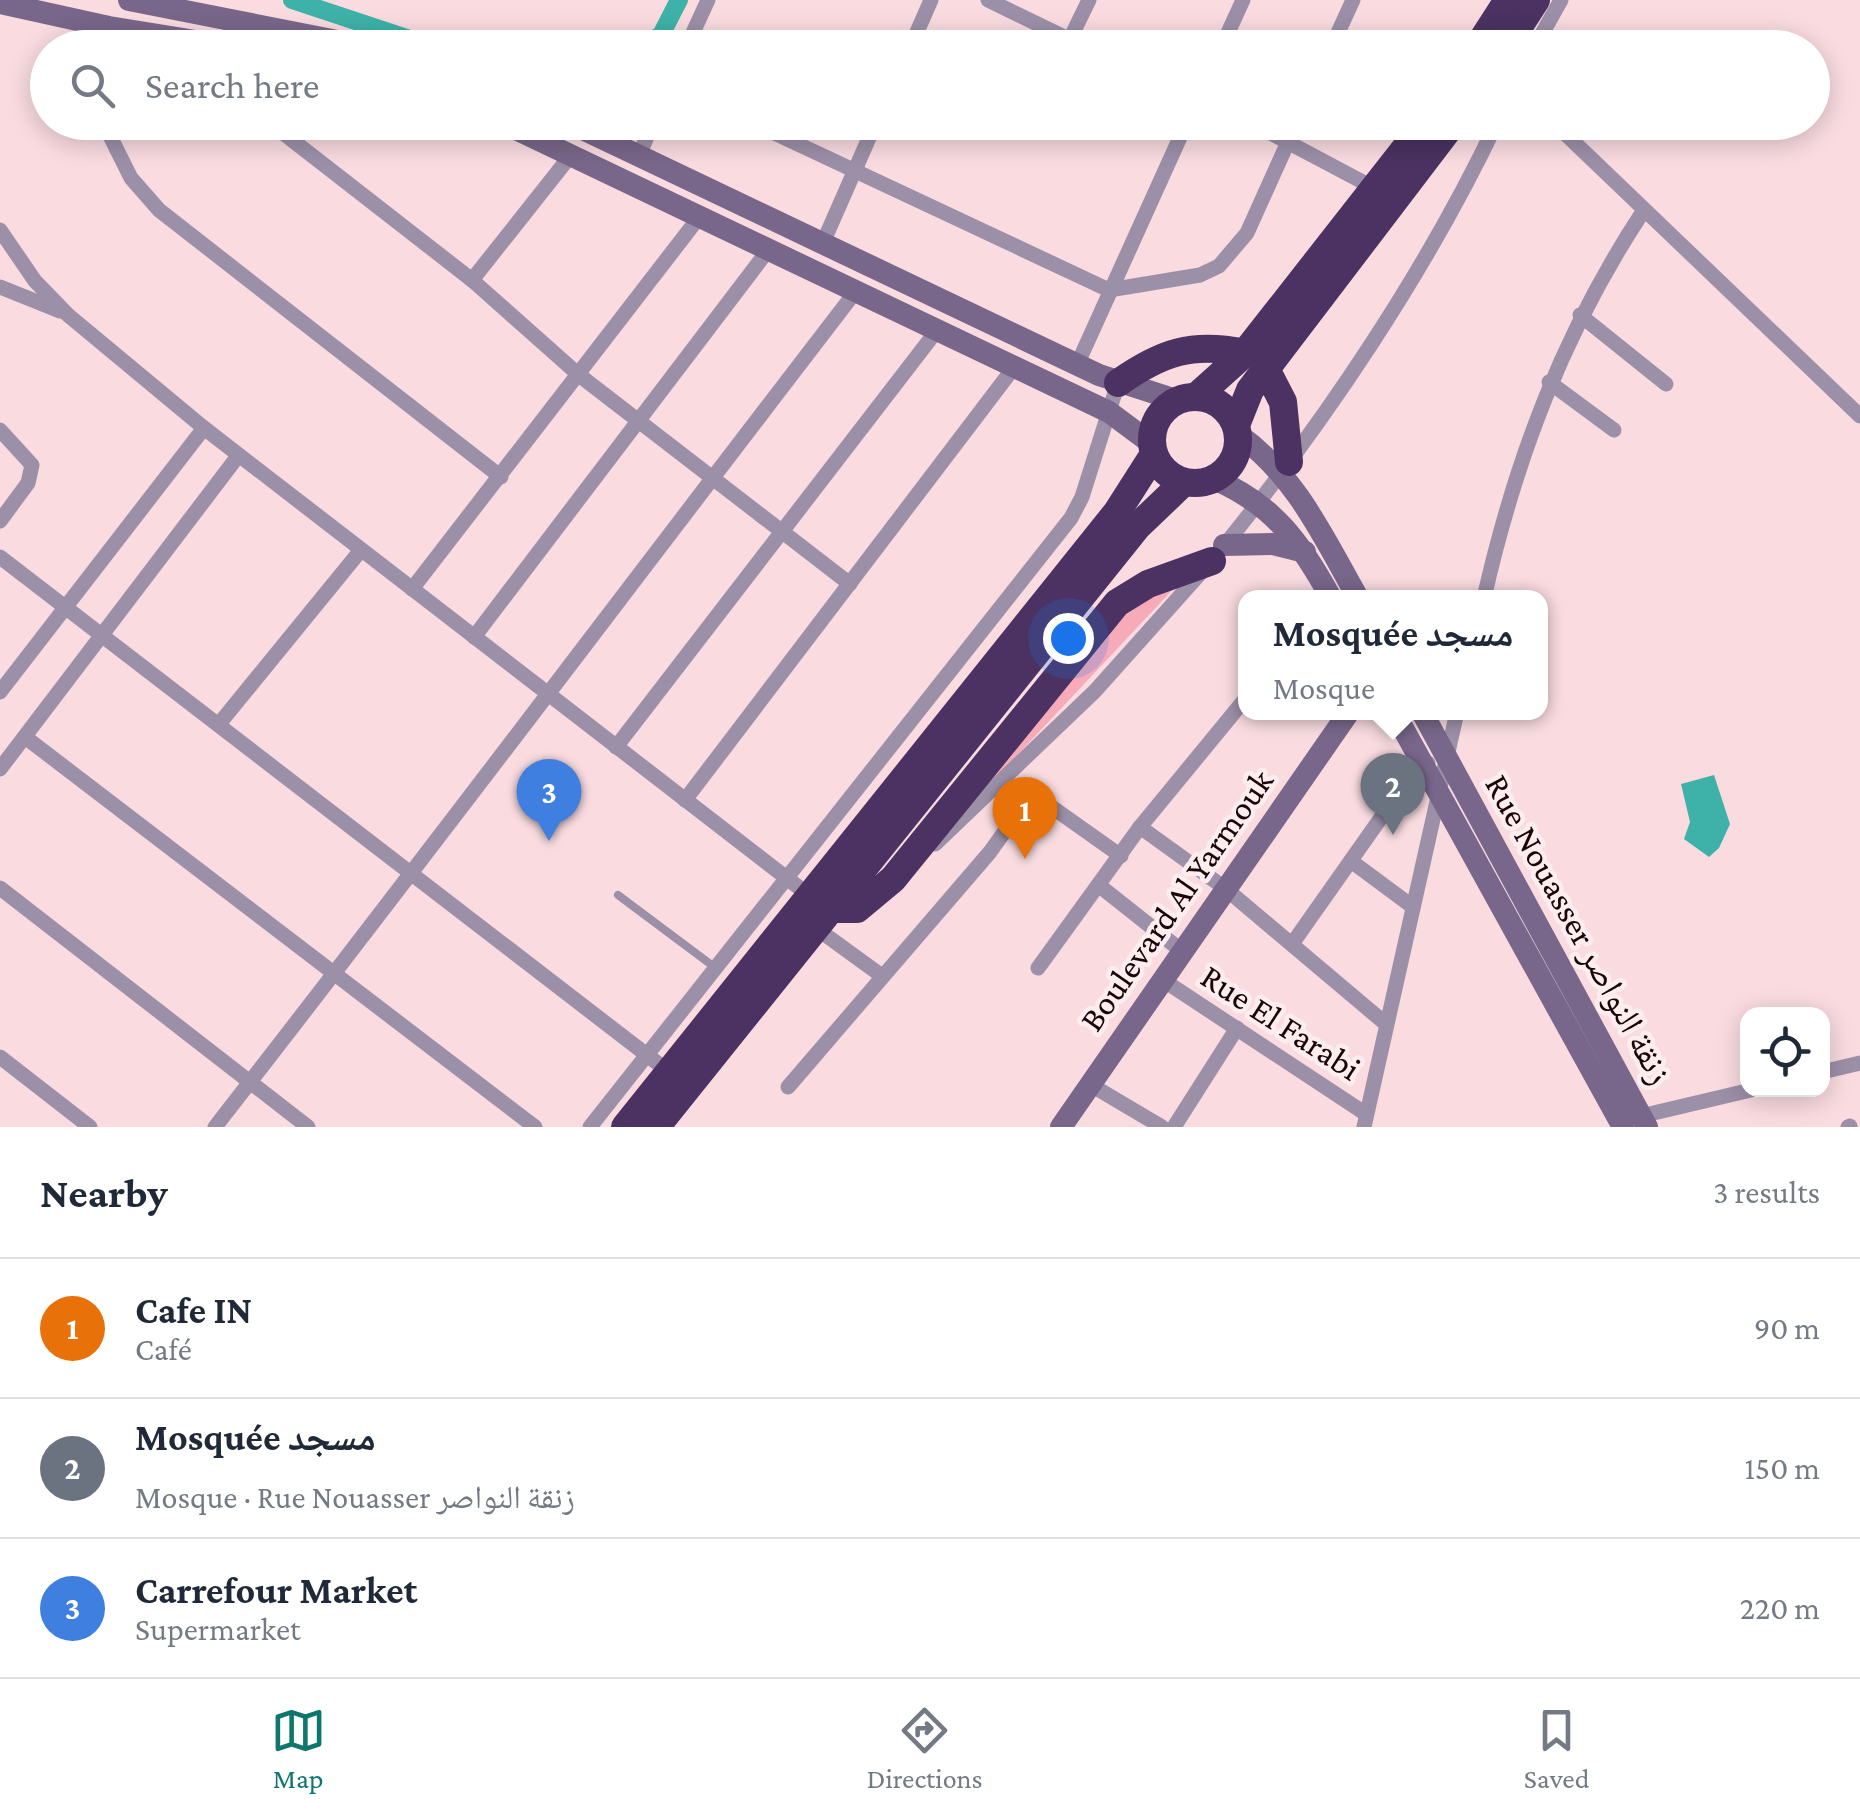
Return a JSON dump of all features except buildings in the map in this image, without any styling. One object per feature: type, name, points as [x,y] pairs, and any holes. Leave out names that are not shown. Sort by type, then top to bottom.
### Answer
[{"type":"highway","points":[[1517,30],[1536,0]]},
{"type":"highway","points":[[1486,30],[1498,3]]},
{"type":"highway","points":[[625,1127],[658,1064],[811,903],[1138,527],[1184,482],[1214,478],[1236,456],[1244,401],[1256,361],[1413,140]]},
{"type":"highway","points":[[656,1127],[811,903],[1117,512],[1153,449],[1160,414],[1256,361],[1439,140]]},
{"type":"highway","points":[[1118,383],[1158,356],[1182,348],[1207,346],[1256,361],[1282,402],[1286,467]]},
{"type":"highway","points":[[1186,398],[1225,408],[1238,430]]},
{"type":"highway","points":[[1153,449],[1165,471],[1184,482]]},
{"type":"highway","points":[[811,903],[858,910],[893,878],[1117,603],[1164,576],[1218,553]]},
{"type":"main road","points":[[129,0],[284,30]]},
{"type":"main road","points":[[0,3],[77,30]]},
{"type":"main road","points":[[539,140],[1109,412],[1153,449]]},
{"type":"main road","points":[[603,140],[1076,365],[1118,383],[1186,398]]},
{"type":"main road","points":[[1238,430],[1286,467],[1354,590]]},
{"type":"main road","points":[[1214,478],[1260,502],[1305,552],[1326,590]]},
{"type":"main road","points":[[1218,553],[1274,544],[1305,552]]},
{"type":"main road","name":"Boulevard Al Yarmouk","points":[[1061,1127],[1342,720]]},
{"type":"main road","points":[[1398,720],[1637,1124]]},
{"type":"main road","name":"Rue Nouasser زنقة النواصر","points":[[1426,720],[1637,1124]]},
{"type":"street","points":[[694,30],[708,0]]},
{"type":"street","points":[[918,30],[932,0]]},
{"type":"street","points":[[988,0],[1051,30]]},
{"type":"street","points":[[1074,30],[1089,0]]},
{"type":"street","points":[[1230,30],[1244,0]]},
{"type":"street","points":[[1333,0],[1351,4],[1339,30]]},
{"type":"street","points":[[1544,30],[1561,0]]},
{"type":"street","points":[[233,30],[234,20]]},
{"type":"street","points":[[111,140],[119,160],[159,210],[501,476]]},
{"type":"street","points":[[292,140],[472,280],[579,375],[850,584]]},
{"type":"street","points":[[638,158],[646,140]]},
{"type":"street","points":[[789,140],[1110,290],[1200,275],[1219,266],[1247,232],[1289,140],[1376,189]]},
{"type":"street","points":[[822,245],[868,140]]},
{"type":"street","points":[[1076,365],[1179,140]]},
{"type":"street","points":[[893,878],[1004,783],[1095,691],[1260,502],[1424,254],[1487,140]]},
{"type":"street","points":[[1571,140],[1860,416]]},
{"type":"street","points":[[472,280],[571,155]]},
{"type":"street","points":[[1486,590],[1509,492],[1549,382],[1580,315],[1644,210]]},
{"type":"street","points":[[412,590],[700,216]]},
{"type":"street","points":[[0,230],[35,282],[68,315],[238,456],[685,800],[811,903],[882,976]]},
{"type":"street","points":[[474,637],[769,249]]},
{"type":"street","points":[[0,287],[68,315]]},
{"type":"street","points":[[215,1127],[416,873],[546,693],[856,290]]},
{"type":"street","points":[[1580,315],[1666,384]]},
{"type":"street","points":[[616,747],[938,329]]},
{"type":"street","points":[[685,800],[1015,366]]},
{"type":"street","points":[[1549,382],[1614,430]]},
{"type":"street","points":[[590,1127],[658,1064],[717,969],[811,903],[1071,518],[1118,383]]},
{"type":"street","points":[[0,692],[204,428]]},
{"type":"street","points":[[0,430],[32,465],[28,484],[0,521]]},
{"type":"street","points":[[0,769],[238,456]]},
{"type":"street","points":[[219,724],[361,550]]},
{"type":"street","points":[[0,557],[416,873],[658,1064]]},
{"type":"street","points":[[1038,968],[1140,827],[1238,708]]},
{"type":"street","points":[[1365,1121],[1455,720]]},
{"type":"street","points":[[25,737],[535,1127]]},
{"type":"street","points":[[1292,944],[1423,765],[1446,759]]},
{"type":"street","points":[[1004,783],[1032,793],[1121,856]]},
{"type":"street","points":[[788,1087],[990,852],[1032,793]]},
{"type":"street","points":[[1140,827],[1226,889],[1386,1024]]},
{"type":"street","points":[[1351,861],[1413,907]]},
{"type":"street","points":[[1100,887],[1183,952]]},
{"type":"street","points":[[0,888],[308,1127]]},
{"type":"street","name":"Rue El Farabi","points":[[1163,980],[1365,1121]]},
{"type":"street","points":[[1174,1127],[1237,1028]]},
{"type":"street","points":[[0,1058],[90,1127]]},
{"type":"street","points":[[1830,1070],[1860,1063]]},
{"type":"street","points":[[1091,1084],[1162,1127]]},
{"type":"street","points":[[1637,1124],[1740,1093]]},
{"type":"lane","points":[[618,895],[717,969]]},
{"type":"shaded area","points":[[1177,585],[995,779],[991,778],[1126,606]]},
{"type":"water","points":[[1714,775],[1730,824],[1719,848],[1709,857],[1684,839],[1690,822],[1681,784]]},
{"type":"waterway","points":[[292,0],[383,30]]},
{"type":"waterway","points":[[664,30],[679,0]]},
{"type":"place","name":"Mosquée مسجد","points":[[1393,835]]},
{"type":"place","name":"Carrefour Market","points":[[549,841]]},
{"type":"place","name":"Cafe IN","points":[[1025,859]]}]
